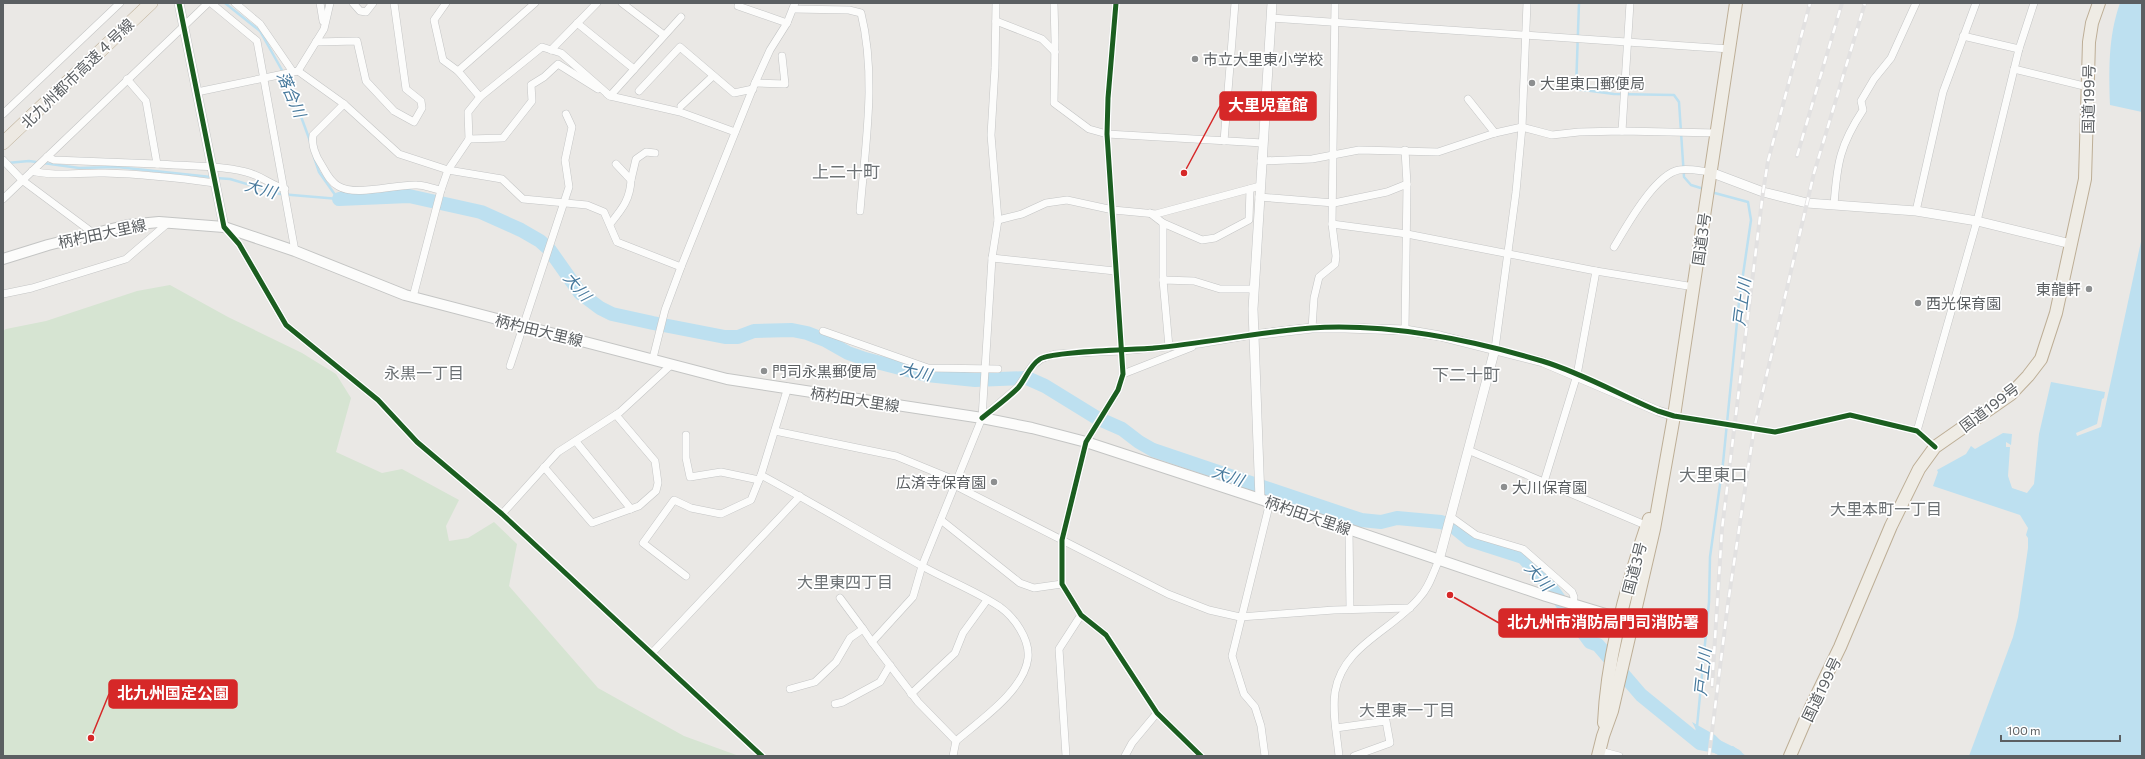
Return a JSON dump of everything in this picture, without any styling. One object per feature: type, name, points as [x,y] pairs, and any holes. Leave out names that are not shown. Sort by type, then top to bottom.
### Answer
[{"type":"highway","name":"北九州都市高速４号線","points":[[3,132],[138,3]]},
{"type":"highway","name":"北九州都市高速４号線","points":[[3,143],[151,3]]},
{"type":"highway","name":"国道3号","points":[[1603,736],[1605,699],[1615,642],[1626,621],[1664,474],[1694,287],[1736,3]]},
{"type":"highway","name":"国道199号","points":[[1790,756],[1811,706],[1840,647],[1905,496],[1919,469],[1935,447],[2011,394],[2028,376],[2040,359],[2056,313],[2085,179],[2092,22],[2099,3]]},
{"type":"highway","name":"国道3号","points":[[1599,754],[1603,736],[1612,711],[1626,651],[1626,621]]},
{"type":"main road","name":"柄杓田大里線","points":[[3,259],[93,233],[128,225],[168,223],[224,227],[295,251],[413,297],[522,326],[653,358],[727,379],[788,387],[982,418],[1032,428],[1086,442],[1270,502],[1573,605],[1626,621]]},
{"type":"street","points":[[179,3],[224,227],[239,244],[286,325],[378,400],[417,442],[502,514],[653,652],[762,756]]},
{"type":"street","points":[[3,199],[208,3]]},
{"type":"street","points":[[212,3],[257,41],[295,251]]},
{"type":"street","points":[[235,3],[260,24],[295,72],[344,104],[399,154],[448,170],[502,179],[523,199],[563,204],[587,205],[604,212],[617,242],[681,267]]},
{"type":"street","points":[[320,3],[324,29]]},
{"type":"street","points":[[197,92],[295,72],[324,29],[330,3]]},
{"type":"street","points":[[353,3],[360,11],[366,12],[373,3]]},
{"type":"street","points":[[316,42],[357,41],[366,81],[394,111],[414,122],[422,108],[421,101],[406,89],[394,3]]},
{"type":"street","points":[[446,3],[434,20],[443,60],[458,71],[480,97]]},
{"type":"street","points":[[458,71],[536,3]]},
{"type":"street","points":[[551,50],[597,3]]},
{"type":"street","points":[[622,3],[664,35]]},
{"type":"street","points":[[739,3],[738,6],[787,23]]},
{"type":"street","points":[[872,642],[913,597],[922,566],[957,483],[982,418],[992,258],[998,220],[991,135],[996,3]]},
{"type":"street","points":[[1054,3],[1054,103],[1089,129],[1107,134],[1262,143]]},
{"type":"street","points":[[1116,3],[1108,98],[1107,134],[1123,374],[1118,390],[1086,442],[1062,540],[1062,584],[1081,616],[1106,635],[1157,713],[1201,756]]},
{"type":"street","points":[[1224,141],[1235,3]]},
{"type":"street","points":[[1260,499],[1252,335],[1262,143],[1272,3]]},
{"type":"street","points":[[1312,328],[1314,298],[1319,277],[1335,264],[1336,256],[1332,224],[1334,203],[1335,3]]},
{"type":"street","points":[[1339,756],[1336,728],[1336,690],[1349,660],[1360,648],[1410,608],[1426,588],[1439,560],[1448,530],[1495,350],[1509,253],[1522,128],[1527,3]]},
{"type":"street","points":[[1622,131],[1630,3]]},
{"type":"street","points":[[1834,205],[1840,154],[1848,133],[1863,110],[1861,101],[1891,58],[1916,3]]},
{"type":"street","points":[[1916,211],[1943,92],[1976,3]]},
{"type":"street","points":[[1917,431],[1977,221],[2019,49],[2034,3]]},
{"type":"street","points":[[3,114],[117,4]]},
{"type":"street","points":[[653,358],[665,310],[735,132],[770,50],[787,23],[794,6],[849,10],[861,13],[867,38],[869,88],[860,211]]},
{"type":"street","points":[[610,96],[681,16]]},
{"type":"street","points":[[1271,18],[1730,49]]},
{"type":"street","points":[[996,20],[1042,39],[1055,52]]},
{"type":"street","points":[[578,23],[634,69]]},
{"type":"street","points":[[1963,36],[2019,49]]},
{"type":"street","points":[[413,297],[441,190],[448,170],[469,139],[468,112],[480,97],[542,47],[561,53],[610,96]]},
{"type":"street","points":[[639,91],[680,47],[734,93],[754,86],[785,84],[782,56]]},
{"type":"street","points":[[469,139],[503,138],[532,100],[531,85],[544,77],[558,64],[610,96],[680,112],[735,132]]},
{"type":"street","points":[[2014,69],[2088,87]]},
{"type":"street","points":[[681,106],[713,76]]},
{"type":"street","points":[[127,79],[146,101],[157,164]]},
{"type":"street","points":[[1468,99],[1495,133]]},
{"type":"street","points":[[344,104],[313,135],[312,140],[319,161],[331,180],[339,186],[347,189],[417,185],[441,190]]},
{"type":"street","points":[[510,366],[569,187],[565,160],[572,127],[566,114]]},
{"type":"street","points":[[1261,161],[1312,159],[1359,150],[1438,152],[1495,133],[1522,128],[1552,135],[1579,132],[1622,131],[1716,133]]},
{"type":"street","points":[[1405,150],[1407,184],[1405,330]]},
{"type":"street","points":[[610,224],[624,207],[631,193],[631,180],[636,159],[646,152],[655,153]]},
{"type":"street","points":[[47,157],[54,160],[157,164],[247,172],[260,177],[273,186],[285,189]]},
{"type":"street","points":[[3,160],[22,180],[93,233]]},
{"type":"street","points":[[616,164],[631,180]]},
{"type":"street","points":[[1614,247],[1650,191],[1674,171],[1680,169],[1710,172],[1768,193],[1813,204],[1916,211],[1977,221],[2071,244]]},
{"type":"street","points":[[32,171],[43,174],[106,173],[215,182]]},
{"type":"street","points":[[1259,197],[1334,203],[1387,192],[1407,184]]},
{"type":"street","points":[[998,220],[1022,214],[1046,203],[1066,200],[1113,210],[1156,214],[1260,186]]},
{"type":"street","points":[[1149,213],[1163,223],[1202,240],[1215,238],[1249,220],[1250,188]]},
{"type":"street","points":[[3,294],[32,288],[126,259],[168,223]]},
{"type":"street","points":[[1163,223],[1162,280],[1168,347]]},
{"type":"street","points":[[1332,224],[1407,234],[1596,271],[1694,287]]},
{"type":"street","points":[[992,258],[1115,271]]},
{"type":"street","points":[[1544,482],[1577,375],[1596,271]]},
{"type":"street","points":[[1162,280],[1194,281],[1220,289],[1254,289]]},
{"type":"street","points":[[982,418],[1018,387],[1032,366],[1041,359],[1055,354],[1121,351],[1199,344],[1252,335],[1312,328],[1405,330],[1440,336],[1543,362],[1577,375],[1658,411],[1674,416],[1775,432],[1850,415],[1917,431],[1935,447]]},
{"type":"street","points":[[823,331],[928,368],[998,368]]},
{"type":"street","points":[[1123,374],[1199,344]]},
{"type":"street","points":[[502,514],[558,452],[616,415],[671,364]]},
{"type":"street","points":[[686,576],[643,543],[674,500],[690,508],[721,514],[751,500],[760,477],[788,387]]},
{"type":"street","points":[[544,467],[592,523],[639,506],[656,491],[658,483],[655,461],[616,415]]},
{"type":"street","points":[[775,431],[896,456],[957,483],[1062,540],[1168,594],[1209,610],[1240,617],[1350,609],[1410,608]]},
{"type":"street","points":[[686,435],[686,458],[690,477],[721,472],[760,477],[800,496],[922,566],[1000,607],[1015,622],[1025,641],[1028,657],[1018,682],[994,709],[956,741],[953,756]]},
{"type":"street","points":[[578,444],[631,509]]},
{"type":"street","points":[[1468,450],[1650,527]]},
{"type":"street","points":[[653,652],[800,496]]},
{"type":"street","points":[[1264,756],[1260,726],[1255,707],[1244,694],[1232,656],[1240,617],[1270,502]]},
{"type":"street","points":[[1451,518],[1476,535],[1523,549],[1572,592],[1574,597],[1573,605]]},
{"type":"street","points":[[941,520],[1020,583],[1034,588],[1062,584]]},
{"type":"street","points":[[1349,529],[1350,609]]},
{"type":"street","points":[[840,598],[911,694],[956,741]]},
{"type":"street","points":[[911,694],[955,653],[963,633],[987,600]]},
{"type":"street","points":[[1066,756],[1059,649],[1081,616]]},
{"type":"street","points":[[790,689],[815,682],[836,662],[850,638],[863,629]]},
{"type":"street","points":[[835,704],[844,702],[880,682],[890,665]]},
{"type":"street","points":[[1125,756],[1132,743],[1157,713]]},
{"type":"street","points":[[1336,728],[1386,721],[1390,743],[1354,756]]},
{"type":"street","points":[[1599,754],[1619,756]]},
{"type":"green space","points":[[170,285],[228,317],[302,353],[336,374],[351,398],[336,452],[382,473],[402,469],[459,500],[446,526],[449,541],[468,538],[494,522],[517,544],[509,586],[598,688],[684,736],[739,756],[3,756],[3,331],[6,329],[46,321],[137,291]]},
{"type":"water","points":[[2120,3],[2142,3],[2142,112],[2110,105],[2111,41]]},
{"type":"water","points":[[2142,237],[2142,756],[1969,756],[2013,637],[2018,617],[2028,548],[2028,538],[2026,535],[2028,528],[2020,515],[1933,486],[1938,472],[1937,470],[1966,454],[1971,446],[1975,449],[2003,433],[2012,434],[2011,445],[2006,442],[2006,447],[2010,447],[2008,476],[2012,488],[2027,493],[2034,484],[2039,434],[2051,382],[2105,392],[2104,398],[2102,399],[2097,424],[2076,433],[2077,436],[2101,427]]},
{"type":"water","points":[[1692,722],[1715,735],[1727,747],[1733,746],[1746,756],[1721,756],[1697,745],[1670,726],[1691,735],[1699,735]]},
{"type":"waterway","name":"落合川","points":[[225,3],[260,31],[288,81],[310,141]]},
{"type":"waterway","name":"戸上川","points":[[1579,3],[1576,89],[1614,94],[1674,95],[1679,102],[1684,177],[1691,185],[1704,189]]},
{"type":"waterway","name":"落合川","points":[[314,157],[319,172],[338,199]]},
{"type":"waterway","name":"大川","points":[[7,163],[29,161],[79,168],[117,167],[211,177]]},
{"type":"waterway","name":"大川","points":[[216,178],[230,179],[280,194],[339,199]]},
{"type":"waterway","name":"戸上川","points":[[1696,737],[1709,602],[1710,557],[1723,463],[1739,302],[1751,220],[1748,202],[1711,192]]},
{"type":"waterway","name":"大川","points":[[339,199],[409,196],[481,212],[521,230],[540,241],[549,249],[580,293],[600,308],[612,314],[725,337],[738,337],[754,331],[792,330],[807,333],[825,340],[848,353],[865,359],[927,375],[975,380],[1027,378],[1045,386],[1097,418],[1122,429],[1139,442],[1153,450],[1361,520],[1381,522],[1397,518],[1441,522],[1454,527],[1470,540],[1523,557],[1551,588],[1590,642],[1598,645],[1641,695],[1700,743],[1716,746],[1736,756]]},
{"type":"railway","points":[[1712,686],[1722,529],[1763,192],[1768,161],[1810,3]]},
{"type":"railway","points":[[1797,156],[1842,3]]},
{"type":"railway","points":[[1709,756],[1728,603],[1754,429],[1814,173],[1865,3]]},
{"type":"cycle path","points":[[179,3],[224,227],[239,244],[286,325],[378,400],[417,442],[502,514],[762,756]]},
{"type":"cycle path","points":[[1116,3],[1108,98],[1107,134],[1123,374],[1118,390],[1086,442],[1062,540],[1062,584],[1081,615],[1106,635],[1157,713],[1201,756]]},
{"type":"cycle path","points":[[982,418],[1018,388],[1036,362],[1048,356],[1144,349],[1272,332],[1340,327],[1399,330],[1428,334],[1514,353],[1557,366],[1658,411],[1674,416],[1775,432],[1850,415],[1917,431],[1935,447]]},
{"type":"place","name":"市立大里東小学校","points":[[1195,59]]},
{"type":"place","name":"大里東口郵便局","points":[[1532,83]]},
{"type":"place","name":"大里児童館","points":[[1184,173]]},
{"type":"place","name":"東龍軒","points":[[2089,289]]},
{"type":"place","name":"西光保育園","points":[[1918,303]]},
{"type":"place","name":"門司永黒郵便局","points":[[764,371]]},
{"type":"place","name":"広済寺保育園","points":[[994,482]]},
{"type":"place","name":"大川保育園","points":[[1504,487]]},
{"type":"place","name":"北九州市消防局門司消防署","points":[[1450,595]]},
{"type":"place","name":"北九州国定公園","points":[[91,738]]},
{"type":"district","name":"上二十町","points":[[846,171]]},
{"type":"district","name":"永黒一丁目","points":[[424,372]]},
{"type":"district","name":"下二十町","points":[[1466,374]]},
{"type":"district","name":"大里東口","points":[[1713,474]]},
{"type":"district","name":"大里本町一丁目","points":[[1886,508]]},
{"type":"district","name":"大里東四丁目","points":[[845,581]]},
{"type":"district","name":"大里東一丁目","points":[[1407,709]]}]
